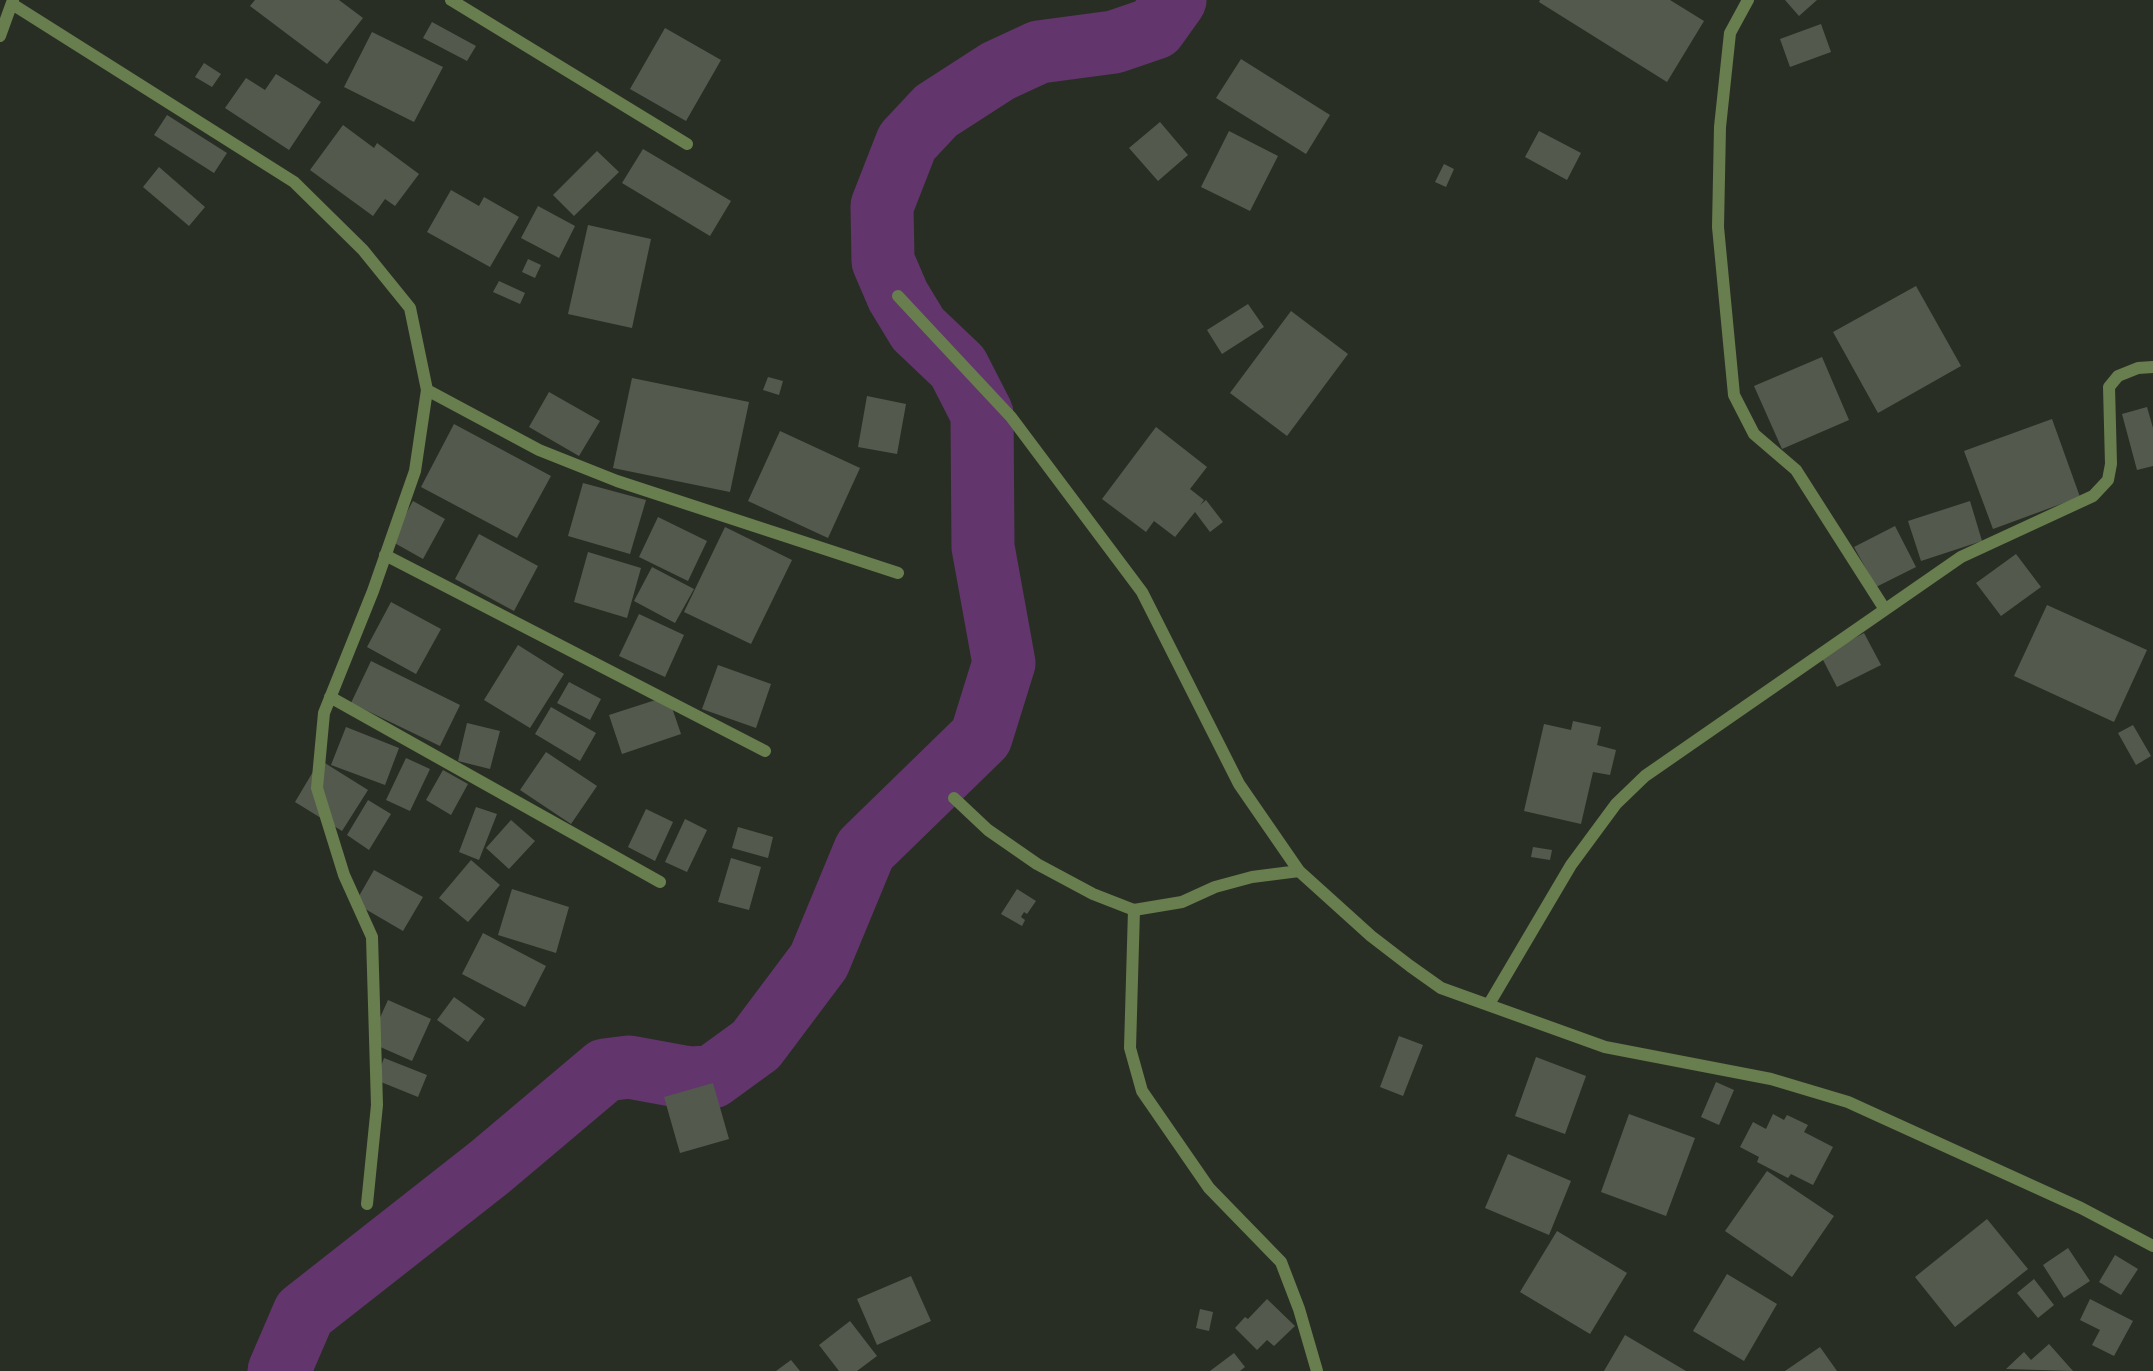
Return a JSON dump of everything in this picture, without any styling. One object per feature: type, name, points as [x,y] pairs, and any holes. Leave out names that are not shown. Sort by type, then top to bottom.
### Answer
[{"type":"street","points":[[451,0],[687,144]]},
{"type":"street","points":[[1748,0],[1730,33],[1720,127],[1718,227],[1734,395],[1754,434],[1796,470],[1884,608]]},
{"type":"street","points":[[0,36],[13,2],[294,182],[363,250],[410,308],[427,390],[415,471],[386,555],[324,713],[317,788],[344,875],[372,937],[377,1105],[367,1204]]},
{"type":"street","points":[[898,296],[1011,417],[1142,592],[1239,784],[1299,871],[1371,936],[1410,966],[1442,988],[1605,1047],[1772,1079],[1848,1102],[2081,1208],[2153,1246]]},
{"type":"street","points":[[1489,1004],[1571,865],[1616,804],[1645,776],[1884,608],[1961,557],[2093,496],[2108,480],[2111,464],[2109,387],[2118,376],[2138,368],[2153,367]]},
{"type":"street","points":[[427,390],[539,450],[617,481],[898,573]]},
{"type":"street","points":[[386,555],[765,751]]},
{"type":"street","points":[[330,697],[660,882]]},
{"type":"street","points":[[954,798],[988,830],[1037,864],[1093,894],[1134,910],[1182,902],[1215,887],[1252,877],[1299,871]]},
{"type":"street","points":[[1134,910],[1130,1048],[1142,1091],[1209,1188],[1281,1262],[1299,1309],[1317,1371]]},
{"type":"building","points":[[255,0],[339,0],[363,18],[327,64],[250,6]]},
{"type":"building","points":[[1540,0],[1670,0],[1704,21],[1667,82],[1539,2]]},
{"type":"building","points":[[1785,0],[1817,0],[1799,16]]},
{"type":"building","points":[[432,22],[476,46],[467,61],[423,38]]},
{"type":"building","points":[[1821,24],[1831,52],[1790,67],[1780,39]]},
{"type":"building","points":[[665,28],[721,60],[686,121],[630,89]]},
{"type":"building","points":[[372,32],[443,67],[414,122],[344,87]]},
{"type":"building","points":[[1241,59],[1330,115],[1306,154],[1216,98]]},
{"type":"building","points":[[204,63],[221,74],[212,87],[195,77]]},
{"type":"building","points":[[276,74],[321,102],[289,150],[225,108],[246,78],[265,90]]},
{"type":"building","points":[[167,115],[227,153],[214,173],[154,135]]},
{"type":"building","points":[[1160,122],[1188,155],[1158,181],[1129,148]]},
{"type":"building","points":[[343,125],[374,148],[377,143],[419,174],[395,206],[385,199],[373,216],[310,170]]},
{"type":"building","points":[[1229,131],[1278,156],[1250,211],[1201,187]]},
{"type":"building","points":[[1539,131],[1581,153],[1567,180],[1525,157]]},
{"type":"building","points":[[643,149],[731,201],[710,236],[622,183]]},
{"type":"building","points":[[597,151],[619,172],[574,216],[553,195]]},
{"type":"building","points":[[1444,164],[1454,169],[1446,187],[1435,182]]},
{"type":"building","points":[[159,167],[205,207],[189,226],[143,187]]},
{"type":"building","points":[[451,190],[479,206],[484,197],[519,217],[490,267],[427,232]]},
{"type":"building","points":[[538,206],[575,226],[559,258],[521,238]]},
{"type":"building","points":[[588,225],[651,239],[632,328],[568,314]]},
{"type":"building","points":[[528,259],[541,265],[535,278],[522,272]]},
{"type":"building","points":[[499,281],[525,293],[520,304],[493,292]]},
{"type":"building","points":[[1916,286],[1961,366],[1878,413],[1833,332]]},
{"type":"building","points":[[1248,304],[1264,327],[1222,354],[1207,330]]},
{"type":"building","points":[[1291,311],[1348,354],[1287,436],[1230,393]]},
{"type":"building","points":[[1822,357],[1849,420],[1782,449],[1754,386]]},
{"type":"building","points":[[768,377],[783,381],[779,395],[763,390]]},
{"type":"building","points":[[632,378],[749,402],[730,492],[613,468]]},
{"type":"building","points":[[549,392],[600,421],[579,456],[529,427]]},
{"type":"building","points":[[867,396],[906,404],[897,454],[858,447]]},
{"type":"building","points":[[2147,407],[2153,428],[2153,466],[2137,470],[2122,414]]},
{"type":"building","points":[[2052,419],[2080,497],[1993,529],[1964,451]]},
{"type":"building","points":[[454,424],[551,476],[517,538],[421,487]]},
{"type":"building","points":[[1156,427],[1207,467],[1190,489],[1204,500],[1200,505],[1206,500],[1223,522],[1210,532],[1195,512],[1175,537],[1154,521],[1146,532],[1102,499]]},
{"type":"building","points":[[780,431],[860,468],[828,538],[748,501]]},
{"type":"building","points":[[583,483],[646,500],[630,554],[568,536]]},
{"type":"building","points":[[413,501],[445,519],[423,559],[391,541]]},
{"type":"building","points":[[1970,501],[1982,541],[1921,561],[1908,521]]},
{"type":"building","points":[[658,517],[707,541],[688,581],[639,557]]},
{"type":"building","points":[[1895,526],[1916,567],[1876,587],[1854,547]]},
{"type":"building","points":[[725,527],[792,560],[751,644],[684,612]]},
{"type":"building","points":[[479,534],[538,566],[514,611],[455,579]]},
{"type":"building","points":[[588,552],[641,568],[627,618],[574,602]]},
{"type":"building","points":[[2016,554],[2041,587],[2001,616],[1976,583]]},
{"type":"building","points":[[652,567],[694,589],[675,623],[634,601]]},
{"type":"building","points":[[391,602],[441,629],[416,674],[367,647]]},
{"type":"building","points":[[2047,605],[2147,650],[2114,722],[2014,676]]},
{"type":"building","points":[[639,614],[684,635],[665,677],[619,656]]},
{"type":"building","points":[[1864,633],[1881,665],[1837,687],[1821,656]]},
{"type":"building","points":[[518,645],[564,674],[530,728],[484,700]]},
{"type":"building","points":[[371,661],[460,705],[440,746],[351,703]]},
{"type":"building","points":[[718,665],[771,684],[756,728],[702,709]]},
{"type":"building","points":[[569,682],[601,699],[590,720],[557,703]]},
{"type":"building","points":[[668,696],[681,734],[622,754],[609,715]]},
{"type":"building","points":[[551,707],[596,733],[580,761],[535,734]]},
{"type":"building","points":[[1573,721],[1601,727],[1597,745],[1616,750],[1610,775],[1593,772],[1581,824],[1524,811],[1544,724],[1571,730]]},
{"type":"building","points":[[467,723],[500,731],[490,769],[458,761]]},
{"type":"building","points":[[2133,725],[2151,756],[2136,765],[2118,733]]},
{"type":"building","points":[[346,727],[399,748],[385,785],[331,765]]},
{"type":"building","points":[[546,752],[597,786],[571,824],[520,790]]},
{"type":"building","points":[[406,758],[430,769],[410,811],[386,800]]},
{"type":"building","points":[[320,760],[368,790],[342,831],[295,802]]},
{"type":"building","points":[[443,770],[468,784],[451,815],[426,800]]},
{"type":"building","points":[[368,800],[391,814],[369,850],[347,835]]},
{"type":"building","points":[[476,807],[497,814],[479,860],[459,852]]},
{"type":"building","points":[[646,809],[673,822],[655,861],[628,847]]},
{"type":"building","points":[[685,819],[707,830],[687,872],[665,862]]},
{"type":"building","points":[[511,820],[535,841],[509,869],[486,848]]},
{"type":"building","points":[[738,827],[773,837],[768,858],[732,848]]},
{"type":"building","points":[[1533,847],[1552,850],[1550,860],[1531,857]]},
{"type":"building","points":[[731,858],[761,867],[749,910],[718,902]]},
{"type":"building","points":[[471,860],[500,885],[468,922],[439,898]]},
{"type":"building","points":[[374,870],[423,897],[403,931],[355,903]]},
{"type":"building","points":[[512,889],[569,907],[556,953],[498,935]]},
{"type":"building","points":[[1017,889],[1036,901],[1027,914],[1024,912],[1021,917],[1025,920],[1022,926],[1001,914]]},
{"type":"building","points":[[483,933],[546,966],[525,1007],[462,974]]},
{"type":"building","points":[[454,997],[485,1019],[468,1042],[437,1020]]},
{"type":"building","points":[[388,1000],[431,1019],[412,1061],[369,1042]]},
{"type":"building","points":[[1399,1036],[1423,1045],[1403,1096],[1380,1087]]},
{"type":"building","points":[[1536,1057],[1586,1076],[1565,1134],[1515,1116]]},
{"type":"building","points":[[384,1058],[427,1075],[418,1097],[376,1080]]},
{"type":"building","points":[[1716,1082],[1734,1090],[1719,1125],[1701,1117]]},
{"type":"building","points":[[713,1083],[729,1139],[680,1153],[664,1097]]},
{"type":"building","points":[[1629,1114],[1695,1138],[1666,1216],[1601,1192]]},
{"type":"building","points":[[1773,1114],[1784,1120],[1787,1115],[1808,1125],[1804,1132],[1833,1147],[1813,1185],[1791,1174],[1788,1178],[1757,1162],[1759,1157],[1740,1147],[1753,1122],[1766,1129]]},
{"type":"building","points":[[1508,1154],[1571,1181],[1549,1235],[1485,1208]]},
{"type":"building","points":[[1767,1171],[1834,1216],[1792,1277],[1725,1231]]},
{"type":"building","points":[[1987,1219],[2028,1269],[1955,1327],[1915,1277]]},
{"type":"building","points":[[1557,1231],[1627,1273],[1590,1334],[1520,1292]]},
{"type":"building","points":[[2068,1248],[2090,1281],[2064,1298],[2043,1265]]},
{"type":"building","points":[[2115,1255],[2138,1269],[2121,1295],[2099,1282]]},
{"type":"building","points":[[1727,1274],[1777,1304],[1744,1361],[1693,1331]]},
{"type":"building","points":[[911,1276],[931,1321],[877,1345],[857,1299]]},
{"type":"building","points":[[2034,1279],[2054,1305],[2038,1318],[2017,1293]]},
{"type":"building","points":[[1267,1299],[1295,1326],[1274,1346],[1267,1340],[1257,1350],[1235,1328],[1245,1317],[1248,1319]]},
{"type":"building","points":[[2090,1299],[2133,1321],[2114,1356],[2092,1345],[2100,1330],[2080,1320]]},
{"type":"building","points":[[1200,1309],[1213,1312],[1209,1331],[1196,1328]]},
{"type":"building","points":[[850,1321],[877,1356],[857,1371],[839,1371],[819,1345]]},
{"type":"building","points":[[1625,1335],[1686,1371],[1604,1371]]},
{"type":"building","points":[[2049,1344],[2073,1371],[2006,1369],[2024,1352],[2031,1360]]},
{"type":"building","points":[[1820,1347],[1837,1371],[1785,1371]]},
{"type":"building","points":[[1234,1353],[1245,1367],[1240,1371],[1210,1371]]},
{"type":"building","points":[[791,1360],[800,1371],[776,1371]]},
{"type":"waterway","points":[[279,1371],[304,1313],[490,1167],[605,1070],[629,1067],[689,1078],[712,1077],[756,1045],[819,961],[865,850],[981,737],[1004,663],[983,547],[982,414],[958,367],[918,329],[898,296],[883,261],[882,206],[907,142],[936,111],[998,71],[1039,52],[1114,42],[1155,28],[1175,0]]}]
